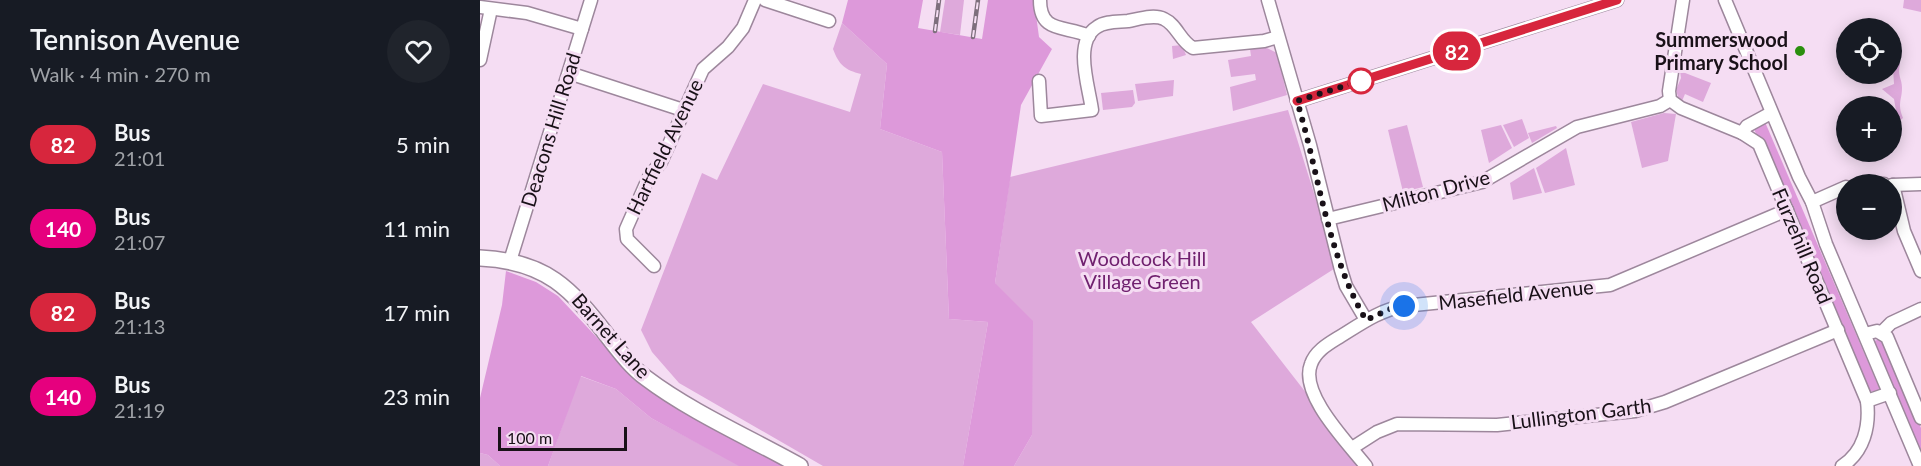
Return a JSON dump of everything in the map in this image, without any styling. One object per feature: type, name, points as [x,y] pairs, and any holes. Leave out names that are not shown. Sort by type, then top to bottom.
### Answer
[{"type":"main road","name":"Barnet Lane","points":[[480,258],[510,261],[548,274],[571,291],[629,363],[649,381],[800,466]]},
{"type":"street","name":"Deacons Hill Road","points":[[510,261],[591,0]]},
{"type":"street","name":"Hartfield Avenue","points":[[654,266],[627,239],[626,229],[650,177],[661,162],[703,69],[728,47],[743,28],[755,0]]},
{"type":"street","points":[[765,0],[829,21]]},
{"type":"street","points":[[1040,0],[1042,15],[1052,27],[1089,36]]},
{"type":"street","points":[[1268,0],[1346,286],[1366,320]]},
{"type":"street","points":[[1297,101],[1617,0]]},
{"type":"street","points":[[1683,0],[1669,91],[1670,100],[1680,107],[1742,133],[1747,126],[1771,112]]},
{"type":"street","name":"Furzehill Road","points":[[1725,0],[1771,112],[1812,202],[1813,212],[1920,466]]},
{"type":"street","points":[[480,60],[486,8],[527,13],[582,29]]},
{"type":"street","points":[[1039,81],[1041,116],[1092,110],[1084,49],[1095,28],[1103,24],[1158,17],[1173,25],[1185,43],[1193,48],[1264,41],[1278,36]]},
{"type":"street","points":[[569,73],[683,110]]},
{"type":"street","name":"Milton Drive","points":[[1328,219],[1482,182],[1577,127],[1660,106],[1670,100]]},
{"type":"street","name":"Furzehill Road","points":[[1742,133],[1759,144],[1867,401]]},
{"type":"street","points":[[1902,184],[1921,184]]},
{"type":"street","points":[[1812,202],[1836,191]]},
{"type":"street","name":"Masefield Avenue","points":[[1352,448],[1313,396],[1309,382],[1311,364],[1319,351],[1366,320],[1390,309],[1404,306],[1610,285],[1787,210]]},
{"type":"street","points":[[1902,224],[1921,270]]},
{"type":"street","points":[[1865,334],[1882,332],[1891,322],[1921,309]]},
{"type":"street","name":"Lullington Garth","points":[[1352,448],[1377,432],[1397,424],[1497,425],[1635,411],[1665,402],[1838,330]]},
{"type":"street","points":[[1882,332],[1887,337],[1921,418]]},
{"type":"street","points":[[1842,466],[1857,452],[1862,442],[1868,424],[1867,401],[1890,393]]},
{"type":"street","points":[[1352,448],[1366,466]]},
{"type":"green space","points":[[945,0],[964,0],[960,35],[940,32]]},
{"type":"green space","points":[[1904,0],[1921,0],[1921,12],[1903,8]]},
{"type":"green space","points":[[842,23],[887,64],[880,129],[942,152],[949,319],[988,322],[963,466],[823,466],[679,383],[652,352],[641,330],[702,173],[717,180],[763,84],[850,112],[861,74],[843,66],[833,49]]},
{"type":"green space","points":[[1182,45],[1186,55],[1173,59],[1172,46]]},
{"type":"green space","points":[[1265,47],[1277,53],[1287,95],[1233,111],[1230,87],[1256,80],[1255,74],[1231,77],[1228,60],[1251,56],[1250,49]]},
{"type":"green space","points":[[1680,71],[1711,83],[1703,102],[1685,94],[1682,101],[1679,100],[1676,90],[1681,78]]},
{"type":"green space","points":[[1174,80],[1173,96],[1138,101],[1135,84]]},
{"type":"green space","points":[[1894,84],[1901,84],[1901,96],[1890,96],[1882,89]]},
{"type":"green space","points":[[1133,90],[1135,103],[1132,107],[1103,110],[1101,93]]},
{"type":"green space","name":"Woodcock Hill Village Green","points":[[1288,110],[1337,267],[1251,322],[1363,466],[1014,466],[1032,435],[995,283],[1010,177]]},
{"type":"green space","points":[[1664,113],[1676,114],[1668,161],[1642,168],[1631,122]]},
{"type":"green space","points":[[1522,119],[1529,138],[1514,147],[1503,125]]},
{"type":"green space","points":[[1407,125],[1423,187],[1403,192],[1388,130]]},
{"type":"green space","points":[[1501,125],[1512,148],[1489,163],[1481,130]]},
{"type":"green space","points":[[1556,126],[1557,128],[1532,143],[1528,133]]},
{"type":"green space","points":[[1566,148],[1575,185],[1545,193],[1536,168]]},
{"type":"green space","points":[[1534,168],[1542,193],[1513,200],[1510,183]]},
{"type":"green space","points":[[580,376],[616,389],[651,418],[741,466],[548,466]]},
{"type":"green space","points":[[480,453],[488,455],[500,466],[480,466]]},
{"type":"shaded area","points":[[848,0],[923,0],[918,28],[982,39],[988,0],[1034,0],[1039,37],[1052,49],[1021,105],[995,283],[1033,321],[1032,435],[1014,466],[963,466],[988,322],[949,319],[942,152],[880,129],[887,64],[842,23]]},
{"type":"shaded area","points":[[1765,122],[1880,390],[1869,392],[1754,129],[1756,124]]},
{"type":"shaded area","points":[[506,271],[536,282],[558,296],[633,376],[789,466],[739,466],[651,418],[616,389],[581,376],[548,466],[500,466],[488,455],[480,453],[480,398],[502,305]]},
{"type":"shaded area","points":[[1883,338],[1921,428],[1921,452],[1874,341]]},
{"type":"railway","points":[[935,31],[939,0]]},
{"type":"railway","points":[[973,37],[978,0]]},
{"type":"bus line","name":"82","points":[[1297,101],[1617,0]]},
{"type":"place","name":"Summerswood Primary School","points":[[1800,51]]},
{"type":"route","points":[[1361,81],[1366,79],[1297,101],[1341,270],[1355,304],[1366,320],[1376,314],[1404,306]]}]
